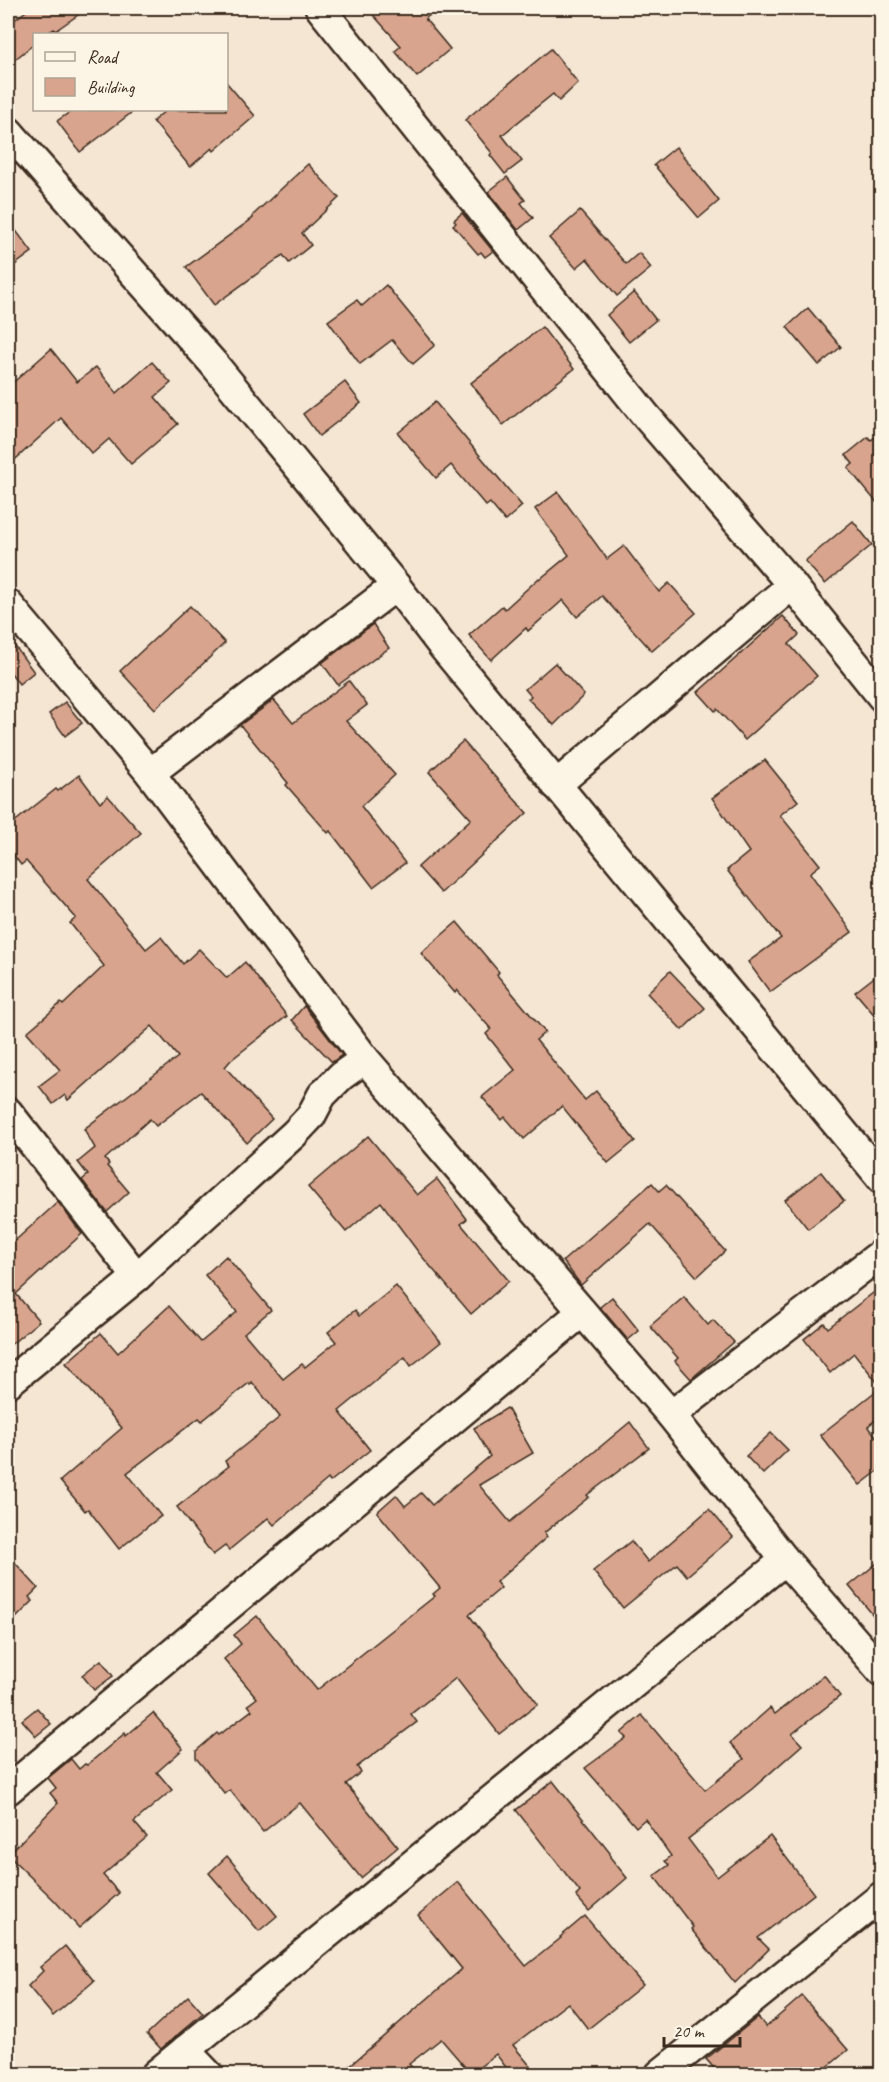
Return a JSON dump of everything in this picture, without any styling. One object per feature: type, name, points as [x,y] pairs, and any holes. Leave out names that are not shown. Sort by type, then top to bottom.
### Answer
[{"type":"street","points":[[320,8],[646,416],[792,585],[882,697]]},
{"type":"street","points":[[8,132],[213,363],[556,785],[882,1179]]},
{"type":"street","points":[[556,785],[792,585]]},
{"type":"street","points":[[150,773],[396,586]]},
{"type":"street","points":[[8,604],[150,773],[365,1059],[671,1415],[785,1560],[882,1672]]},
{"type":"street","points":[[8,1383],[137,1277],[294,1134],[311,1116],[322,1095],[341,1076],[365,1059]]},
{"type":"street","points":[[8,1112],[137,1277]]},
{"type":"street","points":[[671,1415],[882,1253]]},
{"type":"street","points":[[8,1790],[582,1312]]},
{"type":"street","points":[[156,2074],[785,1560]]},
{"type":"street","points":[[660,2074],[882,1896]]},
{"type":"street","points":[[185,2050],[208,2074]]},
{"type":"building","points":[[30,8],[88,8],[55,31],[54,29],[48,33],[33,33],[33,45],[8,65],[8,25]]},
{"type":"building","points":[[367,8],[438,8],[425,19],[450,49],[417,77],[395,51],[401,46]]},
{"type":"building","points":[[551,49],[578,83],[559,101],[553,94],[502,135],[522,161],[505,174],[490,155],[492,153],[465,120]]},
{"type":"building","points":[[228,84],[255,116],[214,151],[212,148],[190,167],[153,121],[165,111],[228,111]]},
{"type":"building","points":[[72,111],[134,111],[80,152],[57,121]]},
{"type":"building","points":[[676,147],[719,201],[699,218],[654,165]]},
{"type":"building","points":[[308,164],[339,198],[302,233],[311,245],[289,263],[283,255],[214,305],[186,267],[253,218],[253,215]]},
{"type":"building","points":[[507,177],[525,200],[521,203],[533,218],[518,230],[488,192]]},
{"type":"building","points":[[580,211],[626,264],[639,253],[651,268],[617,296],[587,259],[576,268],[549,238]]},
{"type":"building","points":[[462,213],[493,251],[485,257],[481,252],[478,254],[453,225],[456,223],[454,220]]},
{"type":"building","points":[[8,220],[32,252],[8,270]]},
{"type":"building","points":[[386,285],[435,345],[413,364],[392,340],[360,364],[328,321],[357,300],[362,306]]},
{"type":"building","points":[[634,292],[656,320],[629,342],[607,315]]},
{"type":"building","points":[[808,308],[841,347],[819,365],[787,327]]},
{"type":"building","points":[[542,327],[574,369],[503,425],[471,383]]},
{"type":"building","points":[[51,349],[77,382],[96,367],[117,393],[152,362],[171,383],[155,397],[178,424],[131,464],[109,439],[92,454],[61,418],[8,466],[8,387]]},
{"type":"building","points":[[345,382],[361,403],[319,436],[303,414]]},
{"type":"building","points":[[435,402],[522,506],[505,521],[490,503],[486,506],[451,465],[436,478],[398,433]]},
{"type":"building","points":[[882,433],[882,509],[848,468],[853,464],[846,455],[868,437],[871,440]]},
{"type":"building","points":[[558,492],[607,559],[624,546],[659,592],[669,583],[696,613],[652,651],[602,596],[577,617],[563,600],[528,631],[526,628],[491,660],[469,635],[502,606],[505,609],[569,555],[535,509]]},
{"type":"building","points":[[853,521],[872,545],[825,584],[805,561]]},
{"type":"building","points":[[190,606],[225,643],[155,709],[120,671]]},
{"type":"building","points":[[783,616],[799,635],[789,644],[817,676],[745,740],[698,692]]},
{"type":"building","points":[[373,624],[389,648],[338,685],[322,663]]},
{"type":"building","points":[[8,637],[34,672],[19,684],[8,669]]},
{"type":"building","points":[[555,663],[584,695],[554,725],[528,699],[531,696],[525,689]]},
{"type":"building","points":[[349,681],[367,705],[346,721],[395,775],[361,806],[405,863],[373,887],[330,831],[328,833],[286,785],[288,783],[240,725],[274,700],[293,723]]},
{"type":"building","points":[[65,702],[82,723],[65,736],[49,714]]},
{"type":"building","points":[[463,741],[527,813],[441,893],[418,867],[471,819],[429,772]]},
{"type":"building","points":[[765,760],[798,801],[780,815],[820,865],[810,873],[852,932],[770,992],[748,962],[781,938],[727,870],[749,852],[712,798]]},
{"type":"building","points":[[79,775],[100,803],[108,796],[141,833],[88,879],[146,949],[161,937],[183,964],[199,949],[227,978],[245,962],[287,1016],[225,1067],[272,1119],[247,1143],[201,1092],[156,1126],[150,1119],[105,1159],[109,1164],[107,1166],[129,1192],[107,1212],[82,1180],[88,1175],[78,1162],[95,1148],[84,1129],[178,1057],[152,1026],[68,1100],[65,1095],[53,1104],[39,1086],[60,1070],[27,1032],[61,1003],[63,1005],[104,966],[70,923],[76,918],[26,861],[21,865],[8,848],[8,827],[56,789],[58,791]]},
{"type":"building","points":[[457,922],[499,972],[497,975],[545,1032],[536,1040],[585,1100],[596,1091],[635,1141],[608,1163],[562,1106],[524,1139],[505,1117],[502,1120],[482,1097],[515,1070],[486,1034],[491,1029],[457,990],[455,993],[421,953]]},
{"type":"building","points":[[670,971],[705,1008],[682,1030],[647,993]]},
{"type":"building","points":[[882,971],[882,1024],[855,992]]},
{"type":"building","points":[[304,1006],[342,1055],[332,1062],[292,1020]]},
{"type":"building","points":[[368,1136],[417,1195],[437,1179],[467,1219],[461,1224],[509,1281],[471,1314],[419,1253],[381,1202],[346,1232],[308,1187]]},
{"type":"building","points":[[821,1172],[844,1201],[808,1229],[785,1200]]},
{"type":"building","points":[[652,1183],[659,1191],[666,1185],[725,1251],[697,1277],[650,1224],[581,1285],[563,1261]]},
{"type":"building","points":[[58,1202],[82,1234],[16,1294],[39,1321],[8,1347],[8,1247]]},
{"type":"building","points":[[226,1256],[271,1310],[244,1333],[283,1379],[302,1364],[305,1367],[336,1342],[328,1332],[355,1310],[359,1316],[396,1286],[441,1342],[411,1366],[405,1357],[339,1411],[370,1450],[330,1482],[328,1479],[274,1525],[268,1518],[229,1550],[225,1546],[213,1555],[177,1507],[229,1466],[225,1461],[280,1417],[252,1382],[250,1385],[249,1383],[202,1421],[199,1418],[127,1473],[161,1516],[119,1549],[88,1509],[85,1511],[60,1481],[122,1428],[66,1363],[101,1333],[118,1353],[169,1306],[201,1342],[237,1312],[205,1275]]},
{"type":"building","points":[[882,1286],[882,1415],[868,1426],[882,1444],[882,1468],[860,1485],[820,1435],[881,1387],[854,1353],[830,1373],[804,1339],[824,1323],[828,1328]]},
{"type":"building","points":[[612,1297],[639,1331],[628,1340],[600,1307]]},
{"type":"building","points":[[684,1297],[708,1325],[713,1320],[734,1342],[691,1379],[675,1361],[678,1358],[650,1326]]},
{"type":"building","points":[[507,1408],[533,1453],[479,1485],[510,1522],[630,1422],[649,1448],[587,1495],[589,1497],[544,1533],[547,1537],[496,1582],[501,1588],[469,1615],[538,1704],[499,1734],[456,1678],[411,1714],[417,1722],[357,1767],[361,1772],[346,1784],[398,1847],[361,1878],[300,1803],[263,1832],[230,1790],[225,1794],[196,1758],[196,1751],[217,1733],[219,1735],[252,1710],[248,1705],[257,1698],[224,1659],[241,1644],[234,1635],[257,1616],[317,1690],[435,1596],[433,1594],[440,1588],[377,1512],[396,1495],[405,1506],[421,1493],[432,1505],[490,1456],[474,1428]]},
{"type":"building","points":[[771,1433],[788,1450],[763,1474],[746,1456]]},
{"type":"building","points":[[709,1509],[733,1537],[687,1576],[677,1564],[623,1608],[593,1571],[631,1541],[648,1562]]},
{"type":"building","points":[[8,1555],[38,1588],[29,1597],[33,1601],[8,1626]]},
{"type":"building","points":[[882,1559],[882,1626],[849,1586]]},
{"type":"building","points":[[101,1660],[113,1676],[94,1690],[82,1675]]},
{"type":"building","points":[[824,1675],[840,1696],[792,1734],[802,1745],[752,1789],[688,1839],[717,1877],[770,1836],[814,1894],[758,1938],[769,1949],[735,1983],[691,1929],[693,1927],[654,1876],[669,1865],[665,1861],[671,1856],[645,1819],[636,1827],[585,1768],[626,1738],[621,1733],[642,1715],[705,1790],[744,1759],[730,1743],[770,1708],[775,1714]]},
{"type":"building","points":[[37,1708],[51,1724],[36,1736],[22,1720]]},
{"type":"building","points":[[153,1713],[183,1749],[157,1772],[172,1790],[134,1822],[147,1837],[103,1875],[119,1893],[79,1928],[8,1855],[58,1803],[50,1793],[56,1788],[48,1778],[71,1759],[79,1769],[87,1765]]},
{"type":"building","points":[[553,1781],[627,1878],[589,1911],[576,1896],[580,1892],[516,1810]]},
{"type":"building","points":[[227,1856],[277,1916],[259,1931],[209,1873]]},
{"type":"building","points":[[458,1882],[526,1966],[585,1916],[643,1985],[588,2029],[568,2003],[513,2045],[537,2074],[511,2074],[496,2054],[471,2074],[441,2039],[409,2064],[418,2074],[340,2074],[462,1969],[418,1915]]},
{"type":"building","points":[[65,1946],[94,1981],[53,2016],[28,1986],[43,1971],[40,1967]]},
{"type":"building","points":[[188,1996],[203,2013],[161,2049],[147,2034]]},
{"type":"building","points":[[802,1996],[848,2050],[819,2074],[812,2074],[804,2066],[793,2074],[719,2074],[706,2059],[758,2017],[766,2027]]}]
